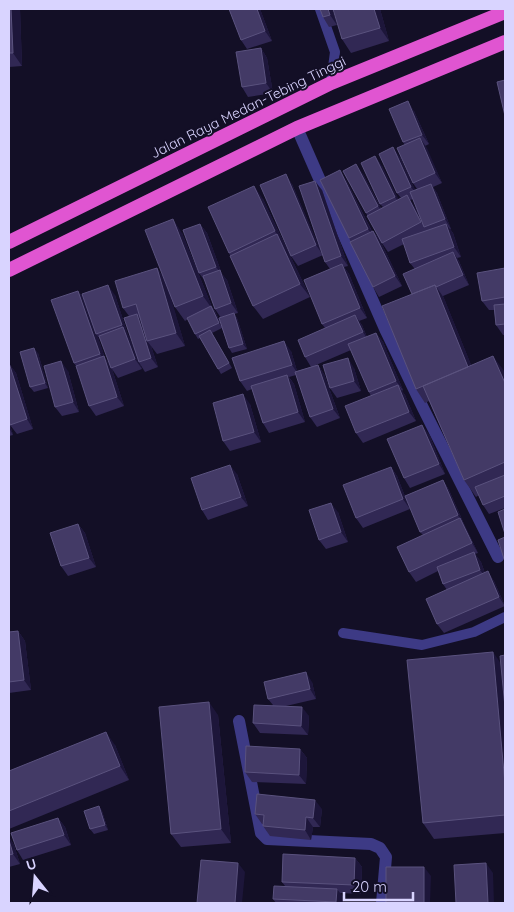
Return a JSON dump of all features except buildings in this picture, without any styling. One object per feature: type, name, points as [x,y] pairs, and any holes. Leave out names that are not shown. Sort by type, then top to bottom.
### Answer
[{"type":"highway","name":"Jalan Raya Medan-Tebing Tinggi","points":[[9,242],[332,83],[484,14],[505,12]]},
{"type":"highway","points":[[9,270],[297,128],[505,42]]},
{"type":"street","points":[[297,128],[386,331],[498,558]]},
{"type":"street","points":[[239,721],[261,833],[267,839],[371,844],[380,848],[386,857],[382,903]]},
{"type":"lane","points":[[320,9],[335,52],[332,83]]},
{"type":"lane","points":[[342,633],[422,645],[474,632],[505,617]]}]
